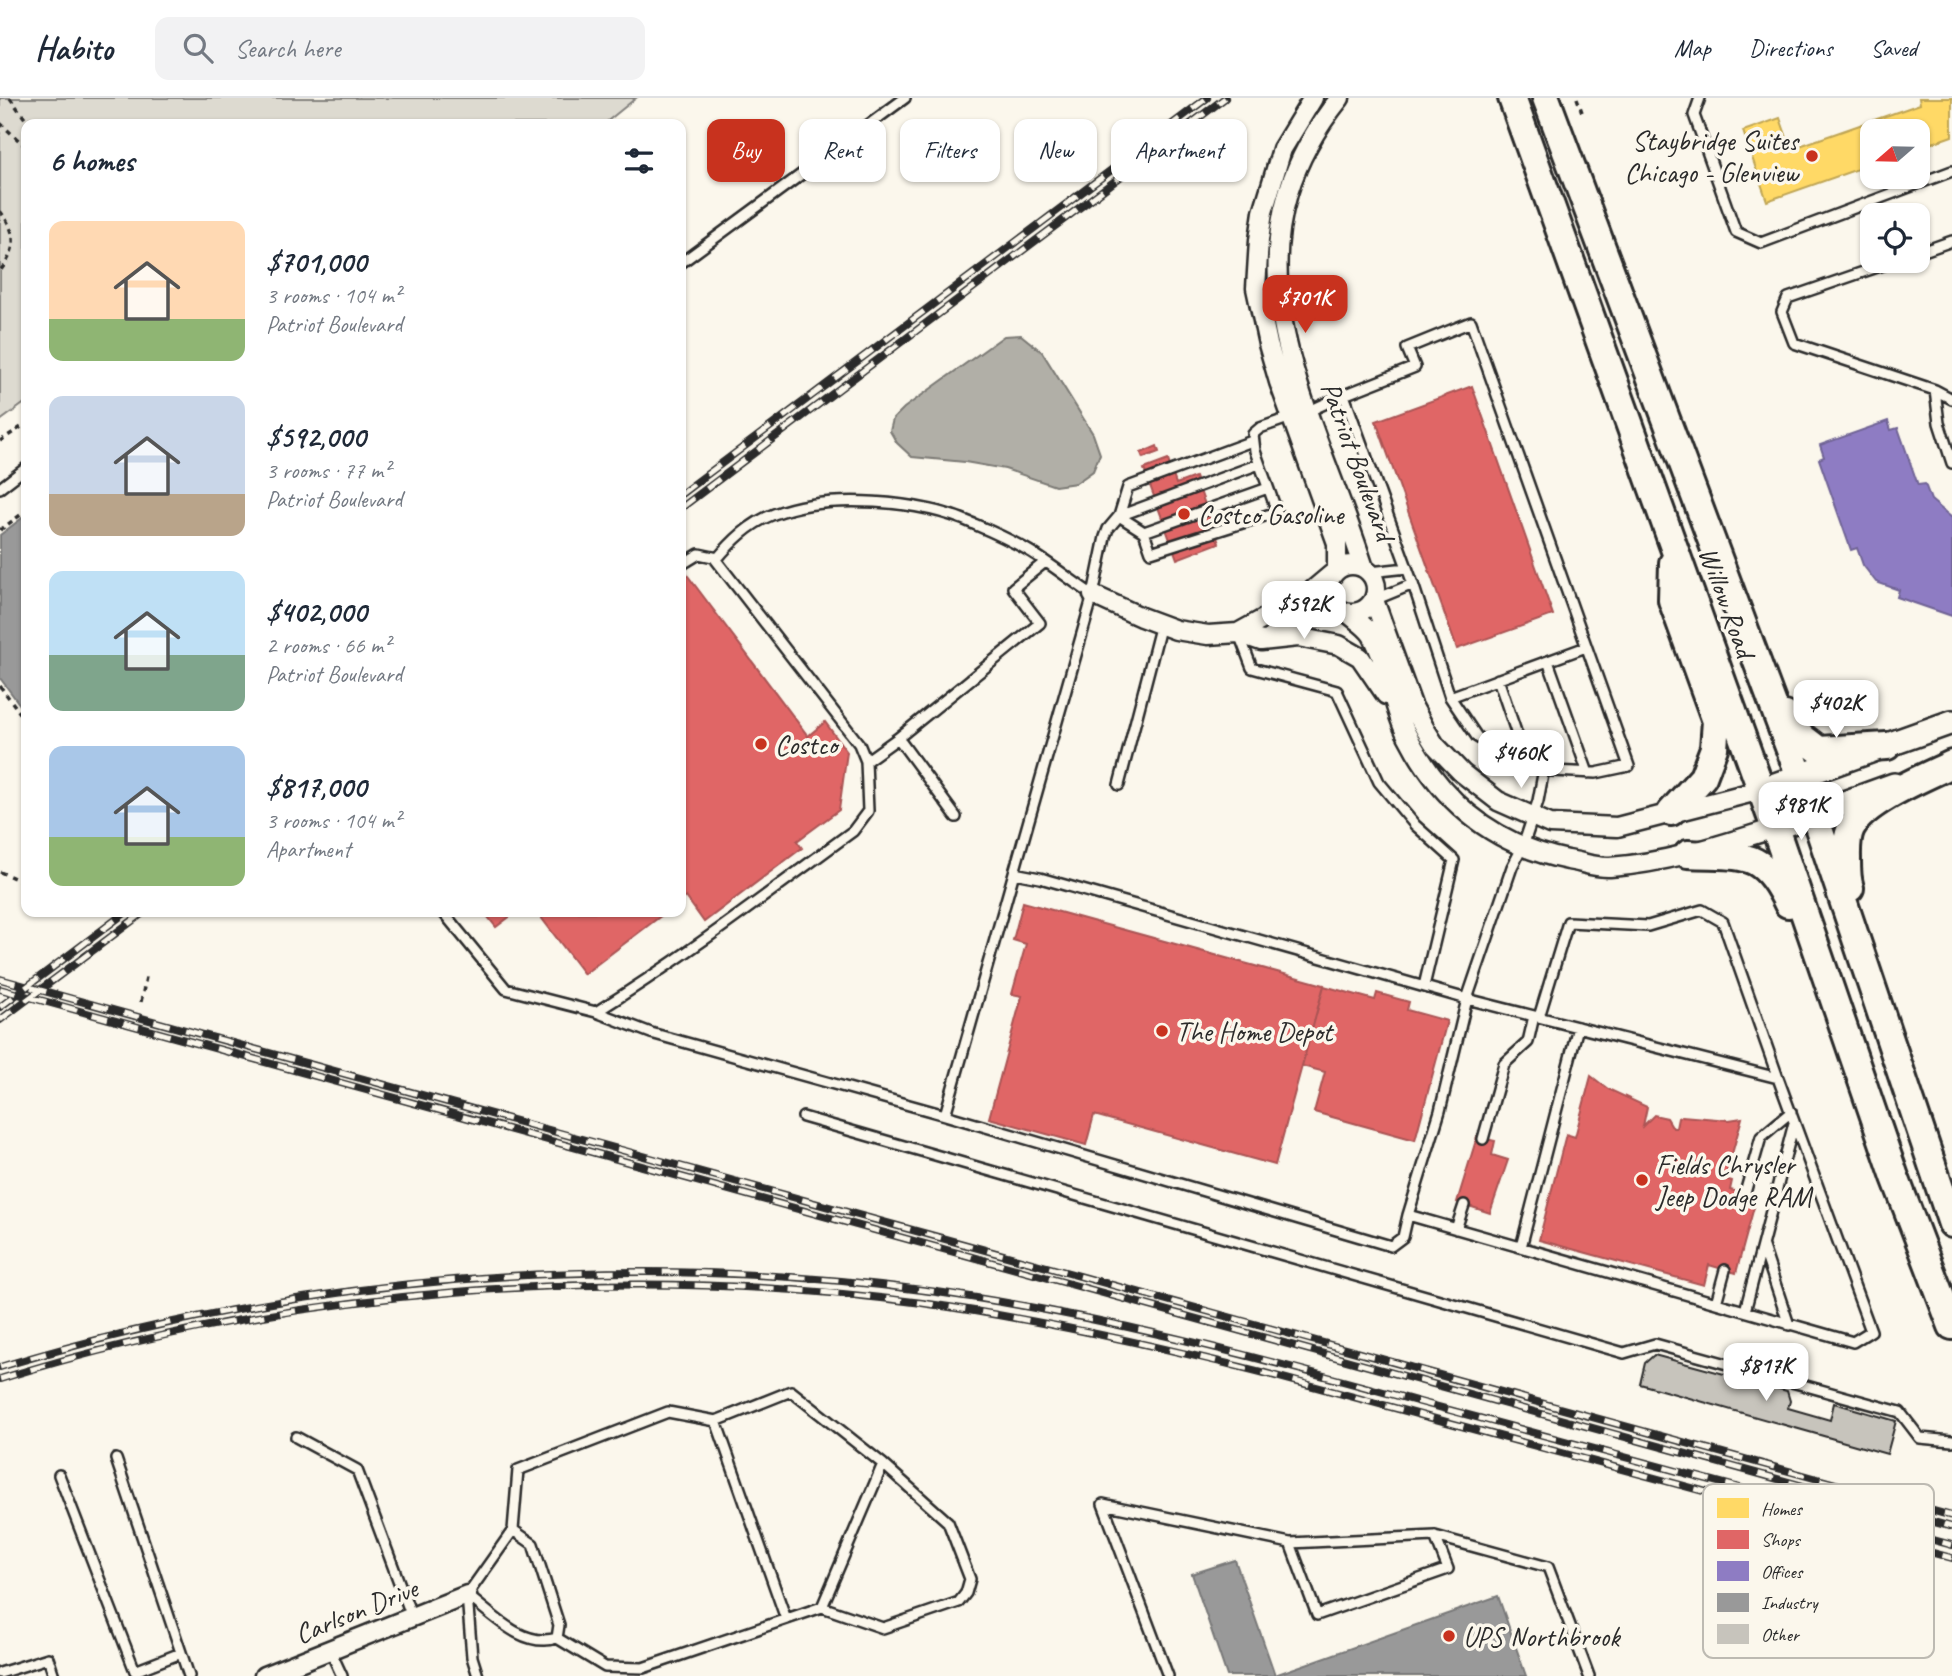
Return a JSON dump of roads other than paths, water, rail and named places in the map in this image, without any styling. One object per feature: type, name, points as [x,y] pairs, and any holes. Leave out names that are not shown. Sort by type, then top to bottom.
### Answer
[{"type":"main road","name":"Willow Road","points":[[1512,98],[1775,828],[1895,1177],[1952,1326]]},
{"type":"main road","name":"Willow Road","points":[[1546,98],[1814,814],[1952,1224]]},
{"type":"main road","points":[[1671,812],[1703,777],[1714,748],[1716,721],[1672,600],[1674,548]]},
{"type":"main road","points":[[1765,681],[1789,722],[1819,751],[1887,746]]},
{"type":"main road","name":"Patriot Boulevard","points":[[1761,790],[1952,722]]},
{"type":"main road","points":[[1939,1184],[1915,1073],[1848,881],[1847,845],[1851,827],[1874,804],[1952,764]]},
{"type":"main road","name":"Patriot Boulevard","points":[[1775,828],[1952,764]]},
{"type":"main road","points":[[1688,854],[1749,857],[1766,867],[1780,886],[1808,946],[1874,1136],[1895,1177]]},
{"type":"street","name":"Patriot Boulevard","points":[[1313,98],[1282,149],[1263,212],[1256,288],[1268,344],[1376,586],[1374,600],[1412,705],[1436,745],[1462,773],[1498,801],[1550,824],[1617,827],[1761,790]]},
{"type":"street","name":"Patriot Boulevard","points":[[1340,98],[1316,132],[1292,177],[1281,218],[1277,255],[1280,312],[1300,414],[1337,543],[1335,572],[1329,581],[1328,595],[1335,608],[1371,634],[1391,687],[1398,717],[1417,754],[1442,789],[1467,813],[1508,841],[1552,856],[1607,868],[1666,860],[1775,828]]},
{"type":"street","name":"Patriot Boulevard","points":[[1335,572],[1350,565],[1367,570]]},
{"type":"street","points":[[1238,633],[1307,595],[1335,572]]},
{"type":"street","points":[[1093,594],[1176,630],[1208,635],[1238,633],[1261,641],[1298,637],[1339,645],[1360,657],[1376,678],[1398,717]]},
{"type":"street","points":[[1261,641],[1313,616],[1364,611],[1374,600]]},
{"type":"street","name":"Carlson Drive","points":[[264,1676],[467,1595]]},
{"type":"lane","points":[[686,259],[905,98]]},
{"type":"lane","points":[[1700,98],[1694,115],[1736,232],[1761,243],[1952,171]]},
{"type":"lane","points":[[1930,249],[1952,241]]},
{"type":"lane","points":[[1860,273],[1788,298],[1782,312],[1794,343],[1936,390],[1952,399]]},
{"type":"lane","points":[[1119,516],[1144,532],[1151,552],[1278,512],[1259,464],[1252,441],[1253,434],[1260,428],[1415,367],[1407,348],[1471,322],[1629,766],[1588,773],[1544,769],[1514,760],[1477,737],[1450,697],[1413,584],[1344,395]]},
{"type":"lane","points":[[1936,390],[1939,422],[1952,463]]},
{"type":"lane","points":[[945,1115],[1093,594],[1108,529],[1119,516],[1128,487],[1252,441]]},
{"type":"lane","points":[[1119,516],[1259,464]]},
{"type":"lane","points":[[0,488],[21,472]]},
{"type":"lane","points":[[1144,532],[1268,488]]},
{"type":"lane","points":[[596,1012],[706,939],[853,831],[868,811],[866,761],[859,744],[716,560],[741,533],[775,514],[820,505],[896,503],[971,522],[1031,552],[1093,594]]},
{"type":"lane","points":[[686,562],[699,554],[718,558]]},
{"type":"lane","points":[[866,761],[1040,623],[1013,588],[1045,562]]},
{"type":"lane","points":[[1367,570],[1407,568]]},
{"type":"lane","points":[[1374,600],[1413,584]]},
{"type":"lane","points":[[1119,785],[1161,624]]},
{"type":"lane","points":[[1238,633],[1252,668],[1337,691],[1379,782],[1415,825],[1454,860],[1424,986]]},
{"type":"lane","points":[[1450,697],[1587,647]]},
{"type":"lane","points":[[1548,661],[1588,773]]},
{"type":"lane","points":[[1498,679],[1527,764]]},
{"type":"lane","points":[[898,738],[957,817]]},
{"type":"lane","points":[[447,917],[506,989],[596,1012],[651,1032],[1391,1246],[1404,1237],[1408,1215],[1440,1111],[1467,999],[1512,867],[1523,846],[1544,769]]},
{"type":"lane","points":[[1014,873],[1040,878],[1467,999],[1778,1078]]},
{"type":"lane","points":[[1408,1215],[1853,1342],[1871,1331],[1723,922],[1702,910],[1648,926],[1568,922],[1528,1042],[1504,1064],[1483,1139]]},
{"type":"lane","points":[[1521,1247],[1578,1027]]},
{"type":"lane","points":[[1745,1194],[1761,1138],[1791,1112]]},
{"type":"lane","points":[[803,1117],[1625,1353],[1655,1344],[1900,1412],[1920,1438],[1952,1441]]},
{"type":"lane","points":[[1745,1311],[1794,1122]]},
{"type":"lane","points":[[1456,1228],[1464,1205]]},
{"type":"lane","points":[[1762,1245],[1789,1325]]},
{"type":"lane","points":[[1716,1303],[1725,1270]]},
{"type":"lane","points":[[478,1676],[472,1657],[467,1595],[513,1530],[518,1470],[668,1412],[716,1421],[791,1391],[883,1464],[948,1522],[970,1579],[966,1593],[959,1602],[883,1628],[822,1607],[643,1668],[604,1667],[557,1638]]},
{"type":"lane","points":[[716,1421],[786,1619]]},
{"type":"lane","points":[[296,1437],[357,1469],[412,1617]]},
{"type":"lane","points":[[116,1459],[189,1676]]},
{"type":"lane","points":[[822,1607],[883,1464]]},
{"type":"lane","points":[[59,1475],[135,1671],[181,1653]]},
{"type":"lane","points":[[1168,1676],[1103,1504],[1290,1543],[1435,1536],[1548,1567],[1589,1676]]},
{"type":"lane","points":[[513,1530],[533,1544],[559,1625],[557,1638]]},
{"type":"lane","points":[[1290,1543],[1317,1615],[1448,1569],[1435,1536]]},
{"type":"lane","points":[[467,1595],[523,1636],[545,1642],[557,1638]]},
{"type":"lane","points":[[330,1650],[342,1676]]},
{"type":"lane","points":[[0,1673],[48,1658],[54,1676]]},
{"type":"railway","points":[[686,490],[1207,98]]},
{"type":"railway","points":[[686,504],[1225,98]]},
{"type":"railway","points":[[0,1007],[119,917]]},
{"type":"railway","points":[[0,1020],[137,917]]},
{"type":"railway","points":[[0,979],[1836,1484]]},
{"type":"railway","points":[[0,989],[1796,1484]]},
{"type":"railway","points":[[0,1367],[112,1336],[225,1311],[341,1293],[457,1280],[574,1273],[690,1272],[807,1278],[985,1299],[1111,1323],[1297,1369],[1725,1484]]},
{"type":"railway","points":[[0,1379],[110,1348],[224,1323],[340,1304],[457,1292],[575,1285],[692,1285],[808,1291],[965,1309],[1092,1333],[1261,1372],[1703,1491]]},
{"type":"railway","points":[[1934,1511],[1952,1516]]},
{"type":"railway","points":[[1934,1522],[1952,1527]]},
{"type":"railway","points":[[1934,1540],[1952,1545]]},
{"type":"railway","points":[[1934,1553],[1952,1558]]},
{"type":"place","name":"Staybridge Suites Chicago - Glenview","points":[[1812,156]]},
{"type":"place","name":"Costco Gasoline","points":[[1184,514]]},
{"type":"place","name":"Costco","points":[[761,744]]},
{"type":"place","name":"The Home Depot","points":[[1162,1031]]},
{"type":"place","name":"Fields Chrysler Jeep Dodge RAM","points":[[1642,1180]]},
{"type":"place","name":"UPS Northbrook","points":[[1449,1636]]}]
